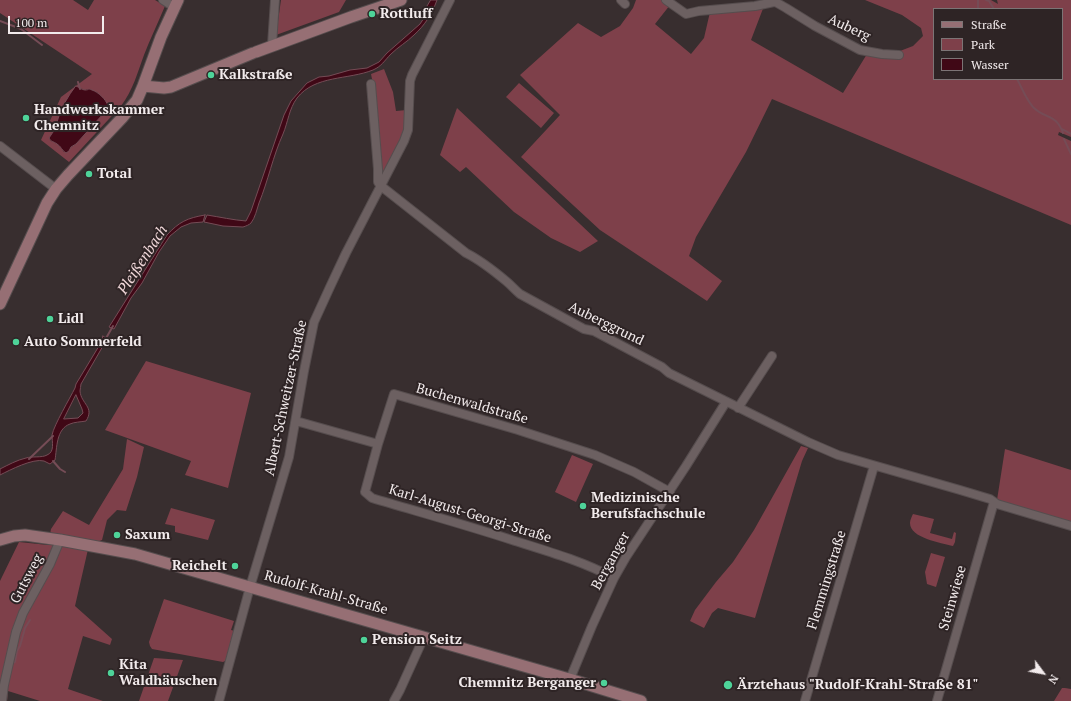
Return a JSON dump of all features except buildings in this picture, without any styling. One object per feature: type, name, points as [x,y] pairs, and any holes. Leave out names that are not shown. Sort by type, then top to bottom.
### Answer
[{"type":"street","points":[[0,304],[47,203],[56,189],[137,100],[161,37],[176,3],[163,0]]},
{"type":"street","points":[[272,46],[275,0]]},
{"type":"street","points":[[143,86],[164,88],[171,86],[255,52],[401,0]]},
{"type":"street","name":"Albert-Schweitzer-Straße","points":[[219,701],[250,587],[289,457],[314,322],[333,280],[398,155],[406,135],[409,114],[410,81],[412,75],[450,0]]},
{"type":"street","points":[[666,0],[686,14],[704,10],[755,6],[773,1]]},
{"type":"street","name":"Auberg","points":[[773,1],[860,50],[899,56]]},
{"type":"street","points":[[371,84],[378,182],[381,186]]},
{"type":"street","points":[[0,146],[56,189]]},
{"type":"street","name":"Auberggrund","points":[[381,186],[466,254],[475,258],[507,282],[520,294],[584,329],[594,331],[662,367],[669,373],[738,408],[838,456],[874,466]]},
{"type":"street","points":[[738,408],[772,356]]},
{"type":"street","name":"Buchenwaldstraße","points":[[378,444],[394,394],[518,430],[595,455],[634,472],[670,492]]},
{"type":"street","name":"Berganger","points":[[570,680],[614,578],[726,402]]},
{"type":"street","points":[[296,421],[378,444]]},
{"type":"street","name":"Karl-August-Georgi-Straße","points":[[378,444],[365,492],[372,498],[555,553],[614,578]]},
{"type":"street","points":[[874,466],[990,499],[997,504],[1071,526]]},
{"type":"street","name":"Flemmingstraße","points":[[805,701],[874,466]]},
{"type":"street","name":"Steinwiese","points":[[937,701],[994,502]]},
{"type":"street","name":"Rudolf-Krahl-Straße","points":[[0,540],[25,535],[135,554],[641,701]]},
{"type":"street","name":"Gutsweg","points":[[2,701],[16,632],[23,614],[50,564],[60,540]]},
{"type":"street","points":[[394,701],[424,637]]},
{"type":"green space","points":[[0,0],[73,0],[88,10],[94,0],[155,0],[165,6],[146,49],[129,94],[121,106],[69,162],[41,140],[61,97],[92,74],[0,13]],"holes":[[[78,87],[98,93],[103,114],[76,144],[64,152],[49,138],[55,129],[60,113]]]},
{"type":"green space","points":[[281,0],[346,0],[339,12],[276,35]]},
{"type":"green space","points":[[636,0],[664,0],[670,5],[655,24],[691,54],[704,38],[710,12],[764,6],[751,40],[843,93],[867,54],[896,57],[900,51],[913,46],[923,36],[921,28],[902,15],[865,0],[991,0],[998,4],[997,0],[1071,0],[1071,137],[1059,132],[1058,135],[1071,141],[1071,225],[772,99],[746,152],[696,237],[689,256],[722,281],[707,301],[600,230],[521,157],[560,115],[520,75],[578,23],[601,37],[620,26],[633,8]]},
{"type":"green space","points":[[384,69],[393,92],[396,111],[407,110],[405,132],[384,177],[380,174],[371,74]]},
{"type":"green space","points":[[519,83],[554,113],[541,128],[506,97]]},
{"type":"green space","points":[[457,108],[598,241],[580,252],[551,238],[514,212],[466,167],[460,172],[440,155]]},
{"type":"green space","points":[[146,361],[251,393],[228,488],[185,475],[191,461],[105,430]]},
{"type":"green space","points":[[127,439],[144,447],[137,477],[126,511],[117,510],[107,520],[102,540],[89,545],[75,606],[112,639],[110,645],[83,636],[68,689],[103,701],[40,701],[8,691],[7,701],[0,701],[0,581],[19,542],[48,545],[51,529],[63,511],[89,525],[123,469]]},
{"type":"green space","points":[[801,446],[808,448],[802,461],[755,618],[718,608],[712,613],[704,628],[690,621],[695,610],[733,562],[754,530]]},
{"type":"green space","points":[[1005,449],[1071,470],[1071,523],[997,500]]},
{"type":"green space","points":[[572,455],[593,464],[576,502],[555,492]]},
{"type":"green space","points":[[171,508],[215,520],[208,540],[175,532],[175,526],[165,524]]},
{"type":"green space","points":[[913,514],[934,519],[930,533],[952,539],[954,532],[956,533],[953,546],[927,539],[915,532],[911,528],[910,523]]},
{"type":"green space","points":[[931,553],[945,557],[936,587],[927,584],[925,572]]},
{"type":"green space","points":[[164,599],[234,621],[231,630],[235,631],[227,660],[223,662],[152,649],[149,642]]},
{"type":"green space","points":[[154,658],[183,660],[168,701],[139,701]]},
{"type":"green space","points":[[1062,688],[1071,689],[1071,701],[1054,701]]},
{"type":"water","points":[[431,0],[437,0],[425,23],[379,67],[363,73],[332,79],[313,85],[297,98],[290,111],[254,219],[251,223],[243,227],[223,226],[204,222],[207,215],[246,221],[251,211],[284,115],[291,101],[307,83],[319,77],[367,68],[379,62],[420,24],[424,18],[426,8]]},
{"type":"water","points":[[76,86],[84,90],[90,89],[97,92],[104,98],[108,106],[103,114],[66,153],[49,138],[55,129],[61,109]]},
{"type":"water","points":[[205,215],[203,222],[191,223],[181,227],[170,236],[159,252],[142,283],[131,298],[114,329],[109,327],[167,235],[184,221]]},
{"type":"water","points":[[103,336],[107,339],[81,384],[81,395],[89,412],[86,421],[72,423],[65,426],[58,439],[55,460],[50,464],[44,461],[34,461],[0,475],[0,469],[19,460],[28,457],[40,457],[50,454],[52,435],[56,425],[76,384],[102,341]],"holes":[[[76,395],[83,413],[78,418],[64,419]]]},
{"type":"waterway","points":[[978,0],[978,8]]},
{"type":"waterway","points":[[986,0],[989,1],[993,8]]},
{"type":"waterway","points":[[0,21],[21,29],[42,45]]},
{"type":"waterway","points":[[1018,80],[1033,107],[1037,111],[1057,122],[1063,133]]},
{"type":"waterway","points":[[78,82],[80,89]]},
{"type":"waterway","points":[[1062,129],[1071,134]]},
{"type":"waterway","points":[[1064,139],[1071,154]]},
{"type":"waterway","name":"Pleißenbach","points":[[105,340],[113,326]]},
{"type":"waterway","points":[[29,459],[53,436]]},
{"type":"waterway","points":[[53,461],[65,472]]},
{"type":"waterway","points":[[12,664],[15,662],[25,628],[30,620]]},
{"type":"place","name":"Rottluff","points":[[372,14]]},
{"type":"place","name":"Kalkstraße","points":[[211,75]]},
{"type":"place","name":"Handwerkskammer Chemnitz","points":[[26,118]]},
{"type":"place","name":"Total","points":[[89,174]]},
{"type":"place","name":"Lidl","points":[[50,319]]},
{"type":"place","name":"Auto Sommerfeld","points":[[16,342]]},
{"type":"place","name":"Medizinische Berufsfachschule","points":[[583,506]]},
{"type":"place","name":"Saxum","points":[[117,535]]},
{"type":"place","name":"Reichelt","points":[[235,566]]},
{"type":"place","name":"Pension Seitz","points":[[364,640]]},
{"type":"place","name":"Kita Waldhäuschen","points":[[111,673]]},
{"type":"place","name":"Chemnitz Berganger","points":[[604,683]]},
{"type":"place","name":"Ärztehaus \"Rudolf-Krahl-Straße 81\"","points":[[728,685]]}]
